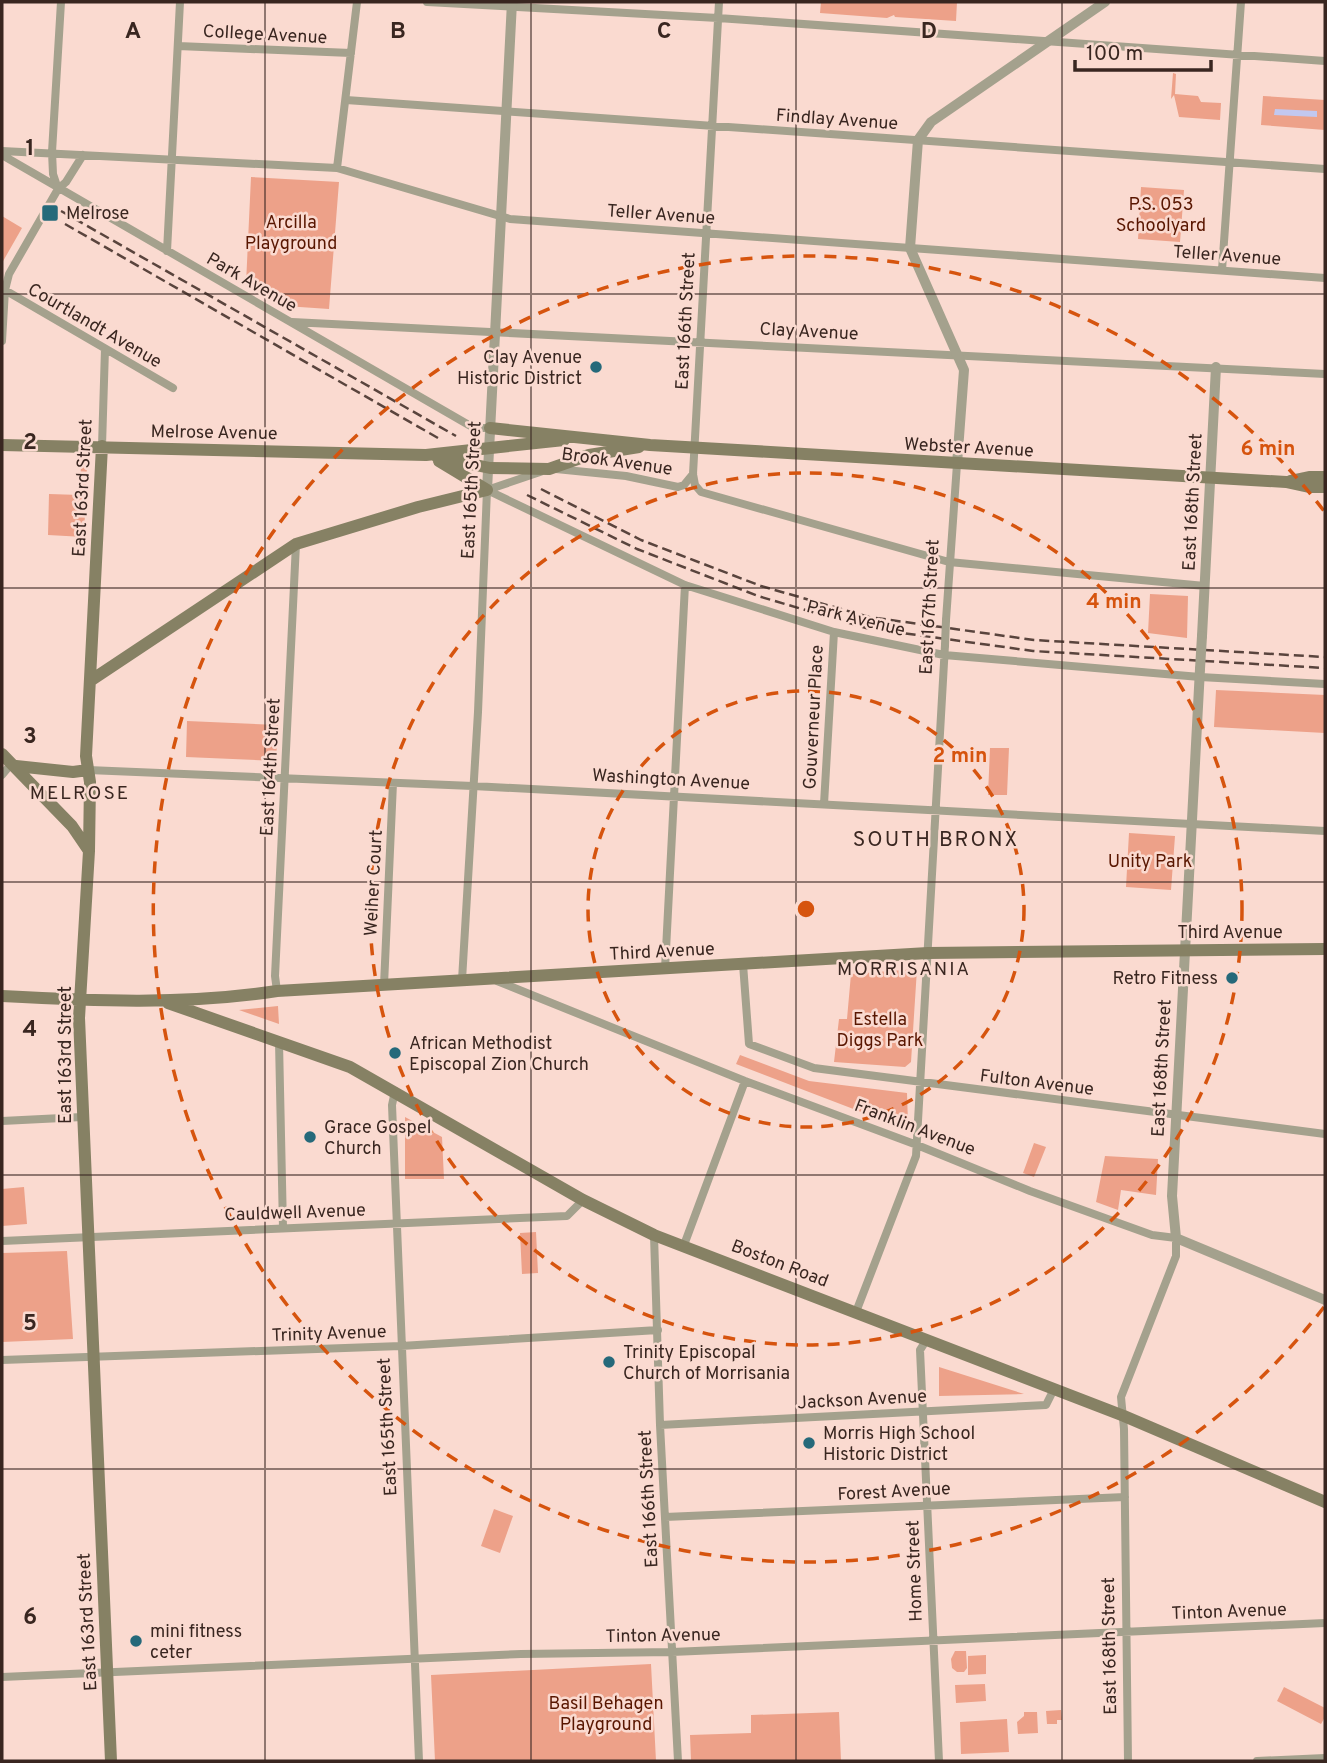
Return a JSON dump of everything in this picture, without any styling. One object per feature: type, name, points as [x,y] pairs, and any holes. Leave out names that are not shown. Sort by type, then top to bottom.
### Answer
[{"type":"main road","name":"Webster Avenue","points":[[490,428],[650,445],[1286,482],[1325,487]]},
{"type":"main road","name":"Webster Avenue","points":[[490,447],[582,438]]},
{"type":"main road","name":"Melrose Avenue","points":[[2,444],[426,455],[490,447]]},
{"type":"main road","name":"Webster Avenue","points":[[489,468],[550,469],[589,456],[650,445]]},
{"type":"main road","name":"East 163rd Street","points":[[102,446],[86,756],[90,782],[89,851],[80,1000],[82,1117],[111,1761]]},
{"type":"main road","name":"Melrose Avenue","points":[[426,455],[489,468]]},
{"type":"main road","points":[[426,455],[487,490]]},
{"type":"main road","name":"Webster Avenue","points":[[1286,482],[1325,477]]},
{"type":"main road","name":"Brook Avenue","points":[[90,681],[296,544],[418,507],[487,490]]},
{"type":"main road","points":[[2,754],[72,826],[89,851]]},
{"type":"main road","name":"Washington Avenue","points":[[14,765],[73,772],[88,770]]},
{"type":"main road","name":"Third Avenue","points":[[2,996],[161,1000],[928,953],[1325,949]]},
{"type":"main road","points":[[215,996],[218,1012],[236,1027]]},
{"type":"main road","name":"Boston Road","points":[[161,1000],[350,1067],[583,1200],[654,1235],[1124,1416],[1325,1502]]},
{"type":"street","points":[[58,189],[53,174],[52,152],[61,2]]},
{"type":"street","points":[[167,251],[180,2]]},
{"type":"street","points":[[337,168],[357,2]]},
{"type":"street","points":[[427,2],[512,4],[1325,61]]},
{"type":"street","name":"East 166th Street","points":[[693,474],[719,2]]},
{"type":"street","points":[[918,140],[931,122],[1105,2]]},
{"type":"street","points":[[1223,270],[1241,2]]},
{"type":"street","name":"East 165th Street","points":[[462,980],[512,4]]},
{"type":"street","name":"College Avenue","points":[[178,46],[351,53]]},
{"type":"street","name":"Findlay Avenue","points":[[346,100],[1325,169]]},
{"type":"street","name":"East 167th Street","points":[[856,1312],[916,1156],[949,562],[964,370],[910,248],[918,140]]},
{"type":"street","name":"Teller Avenue","points":[[2,153],[52,152],[337,168],[510,219],[1325,278]]},
{"type":"street","name":"Park Avenue","points":[[2,153],[58,189],[474,428],[490,428]]},
{"type":"street","points":[[2,341],[3,289],[9,274],[58,189],[66,182],[83,155]]},
{"type":"street","name":"Courtlandt Avenue","points":[[3,289],[173,388]]},
{"type":"street","name":"Clay Avenue","points":[[292,322],[1325,374]]},
{"type":"street","name":"East 163rd Street","points":[[102,446],[105,349]]},
{"type":"street","name":"East 168th Street","points":[[1128,1761],[1124,1416],[1121,1397],[1176,1256],[1172,1195],[1216,367]]},
{"type":"street","name":"Brook Avenue","points":[[487,490],[550,469],[626,476],[678,487],[684,485],[693,474]]},
{"type":"street","name":"Brook Avenue","points":[[693,474],[695,485],[701,492],[949,562],[1205,586]]},
{"type":"street","name":"Park Avenue","points":[[487,490],[685,585],[834,632],[944,655],[1325,684]]},
{"type":"street","name":"East 164th Street","points":[[277,991],[275,976],[296,544]]},
{"type":"street","points":[[665,969],[685,585]]},
{"type":"street","name":"Gouverneur Place","points":[[824,804],[834,632]]},
{"type":"street","points":[[2,775],[14,765]]},
{"type":"street","name":"Washington Avenue","points":[[88,770],[473,786],[1325,831]]},
{"type":"street","name":"Weiher Court","points":[[384,985],[393,783]]},
{"type":"street","name":"Fulton Avenue","points":[[743,964],[749,1044],[814,1069],[1325,1134]]},
{"type":"street","name":"Franklin Avenue","points":[[494,980],[1030,1191],[1152,1236],[1175,1238],[1325,1300]]},
{"type":"street","points":[[279,1042],[283,1228]]},
{"type":"street","points":[[684,1245],[745,1081]]},
{"type":"street","name":"East 165th Street","points":[[395,1091],[392,1105],[396,1224],[419,1761]]},
{"type":"street","points":[[2,1121],[82,1117]]},
{"type":"street","name":"Cauldwell Avenue","points":[[2,1241],[567,1216],[583,1200]]},
{"type":"street","name":"East 166th Street","points":[[654,1235],[660,1425],[678,1761]]},
{"type":"street","name":"Trinity Avenue","points":[[2,1360],[401,1346],[658,1330]]},
{"type":"street","name":"Home Street","points":[[927,1339],[920,1350],[939,1761]]},
{"type":"street","name":"Jackson Avenue","points":[[660,1425],[1046,1405],[1054,1389]]},
{"type":"street","name":"Forest Avenue","points":[[665,1517],[1125,1497]]},
{"type":"street","name":"Tinton Avenue","points":[[2,1676],[521,1654],[672,1652],[1325,1623]]},
{"type":"street","points":[[1257,1761],[1325,1758]]},
{"type":"green space","points":[[821,2],[957,2],[956,21],[894,15],[887,18],[820,13]]},
{"type":"green space","points":[[1173,73],[1176,74],[1175,94],[1198,96],[1201,102],[1221,103],[1220,120],[1179,117],[1174,95],[1171,99]]},
{"type":"green space","points":[[1263,96],[1325,100],[1325,130],[1261,125]]},
{"type":"green space","name":"Arcilla Playground","points":[[251,177],[339,182],[329,309],[285,306],[246,284]]},
{"type":"green space","name":"P.S. 053 Schoolyard","points":[[1141,187],[1184,190],[1180,242],[1138,239]]},
{"type":"green space","points":[[2,216],[22,228],[2,263]]},
{"type":"green space","points":[[81,463],[87,464],[84,537],[48,535],[49,494],[80,495]]},
{"type":"green space","points":[[1150,594],[1188,596],[1187,638],[1148,633]]},
{"type":"green space","points":[[1216,690],[1325,695],[1325,733],[1214,727]]},
{"type":"green space","points":[[187,721],[278,725],[276,761],[186,757]]},
{"type":"green space","points":[[990,748],[1009,748],[1007,795],[988,795]]},
{"type":"green space","name":"Unity Park","points":[[1129,833],[1175,836],[1171,890],[1126,887]]},
{"type":"green space","name":"Estella Diggs Park","points":[[917,969],[911,1062],[905,1067],[834,1062],[839,1019],[847,1019],[851,974]]},
{"type":"green space","points":[[278,1006],[279,1024],[239,1010]]},
{"type":"green space","points":[[740,1055],[809,1081],[907,1093],[908,1124],[903,1128],[736,1064]]},
{"type":"green space","points":[[405,1117],[442,1137],[444,1179],[405,1179]]},
{"type":"green space","points":[[1034,1143],[1046,1147],[1034,1177],[1023,1173]]},
{"type":"green space","points":[[1105,1156],[1158,1159],[1156,1195],[1121,1190],[1118,1210],[1096,1202]]},
{"type":"green space","points":[[24,1187],[27,1224],[2,1226],[2,1189]]},
{"type":"green space","points":[[536,1232],[538,1273],[522,1274],[520,1233]]},
{"type":"green space","points":[[67,1251],[73,1339],[2,1342],[2,1253]]},
{"type":"green space","points":[[939,1367],[1024,1394],[939,1396]]},
{"type":"green space","points":[[494,1509],[513,1516],[500,1553],[481,1546]]},
{"type":"green space","points":[[955,1651],[966,1651],[967,1668],[964,1672],[957,1672],[952,1668],[951,1659]]},
{"type":"green space","points":[[986,1655],[986,1674],[968,1675],[968,1656]]},
{"type":"green space","name":"Basil Behagen Playground","points":[[651,1664],[656,1761],[435,1761],[431,1675]]},
{"type":"green space","points":[[985,1684],[986,1701],[956,1703],[955,1685]]},
{"type":"green space","points":[[1284,1687],[1325,1708],[1325,1717],[1321,1724],[1277,1701]]},
{"type":"green space","points":[[1061,1710],[1062,1720],[1057,1720],[1057,1724],[1047,1724],[1046,1711]]},
{"type":"green space","points":[[839,1712],[841,1761],[691,1761],[690,1735],[751,1733],[751,1715]]},
{"type":"green space","points":[[1024,1712],[1037,1712],[1038,1733],[1018,1734],[1017,1722],[1024,1716]]},
{"type":"green space","points":[[1007,1719],[1009,1752],[961,1754],[960,1722]]},
{"type":"water","points":[[1275,109],[1317,111],[1317,117],[1274,115]]},
{"type":"railway","points":[[61,211],[456,436]]},
{"type":"railway","points":[[65,224],[438,438]]},
{"type":"railway","points":[[541,489],[641,540],[761,586],[869,617],[1034,640],[1325,657]]},
{"type":"railway","points":[[527,495],[637,549],[758,596],[866,628],[1033,651],[1325,668]]},
{"type":"place","name":"Melrose","points":[[50,213]]},
{"type":"place","name":"Clay Avenue Historic District","points":[[596,367]]},
{"type":"place","name":"Retro Fitness","points":[[1232,978]]},
{"type":"place","name":"African Methodist Episcopal Zion Church","points":[[395,1053]]},
{"type":"place","name":"Grace Gospel Church","points":[[310,1137]]},
{"type":"place","name":"Trinity Episcopal Church of Morrisania","points":[[609,1362]]},
{"type":"place","name":"Morris High School Historic District","points":[[809,1443]]},
{"type":"place","name":"mini fitness ceter","points":[[136,1641]]},
{"type":"district","name":"MELROSE","points":[[80,792]]},
{"type":"district","name":"SOUTH BRONX","points":[[936,839]]},
{"type":"district","name":"MORRISANIA","points":[[904,968]]}]
